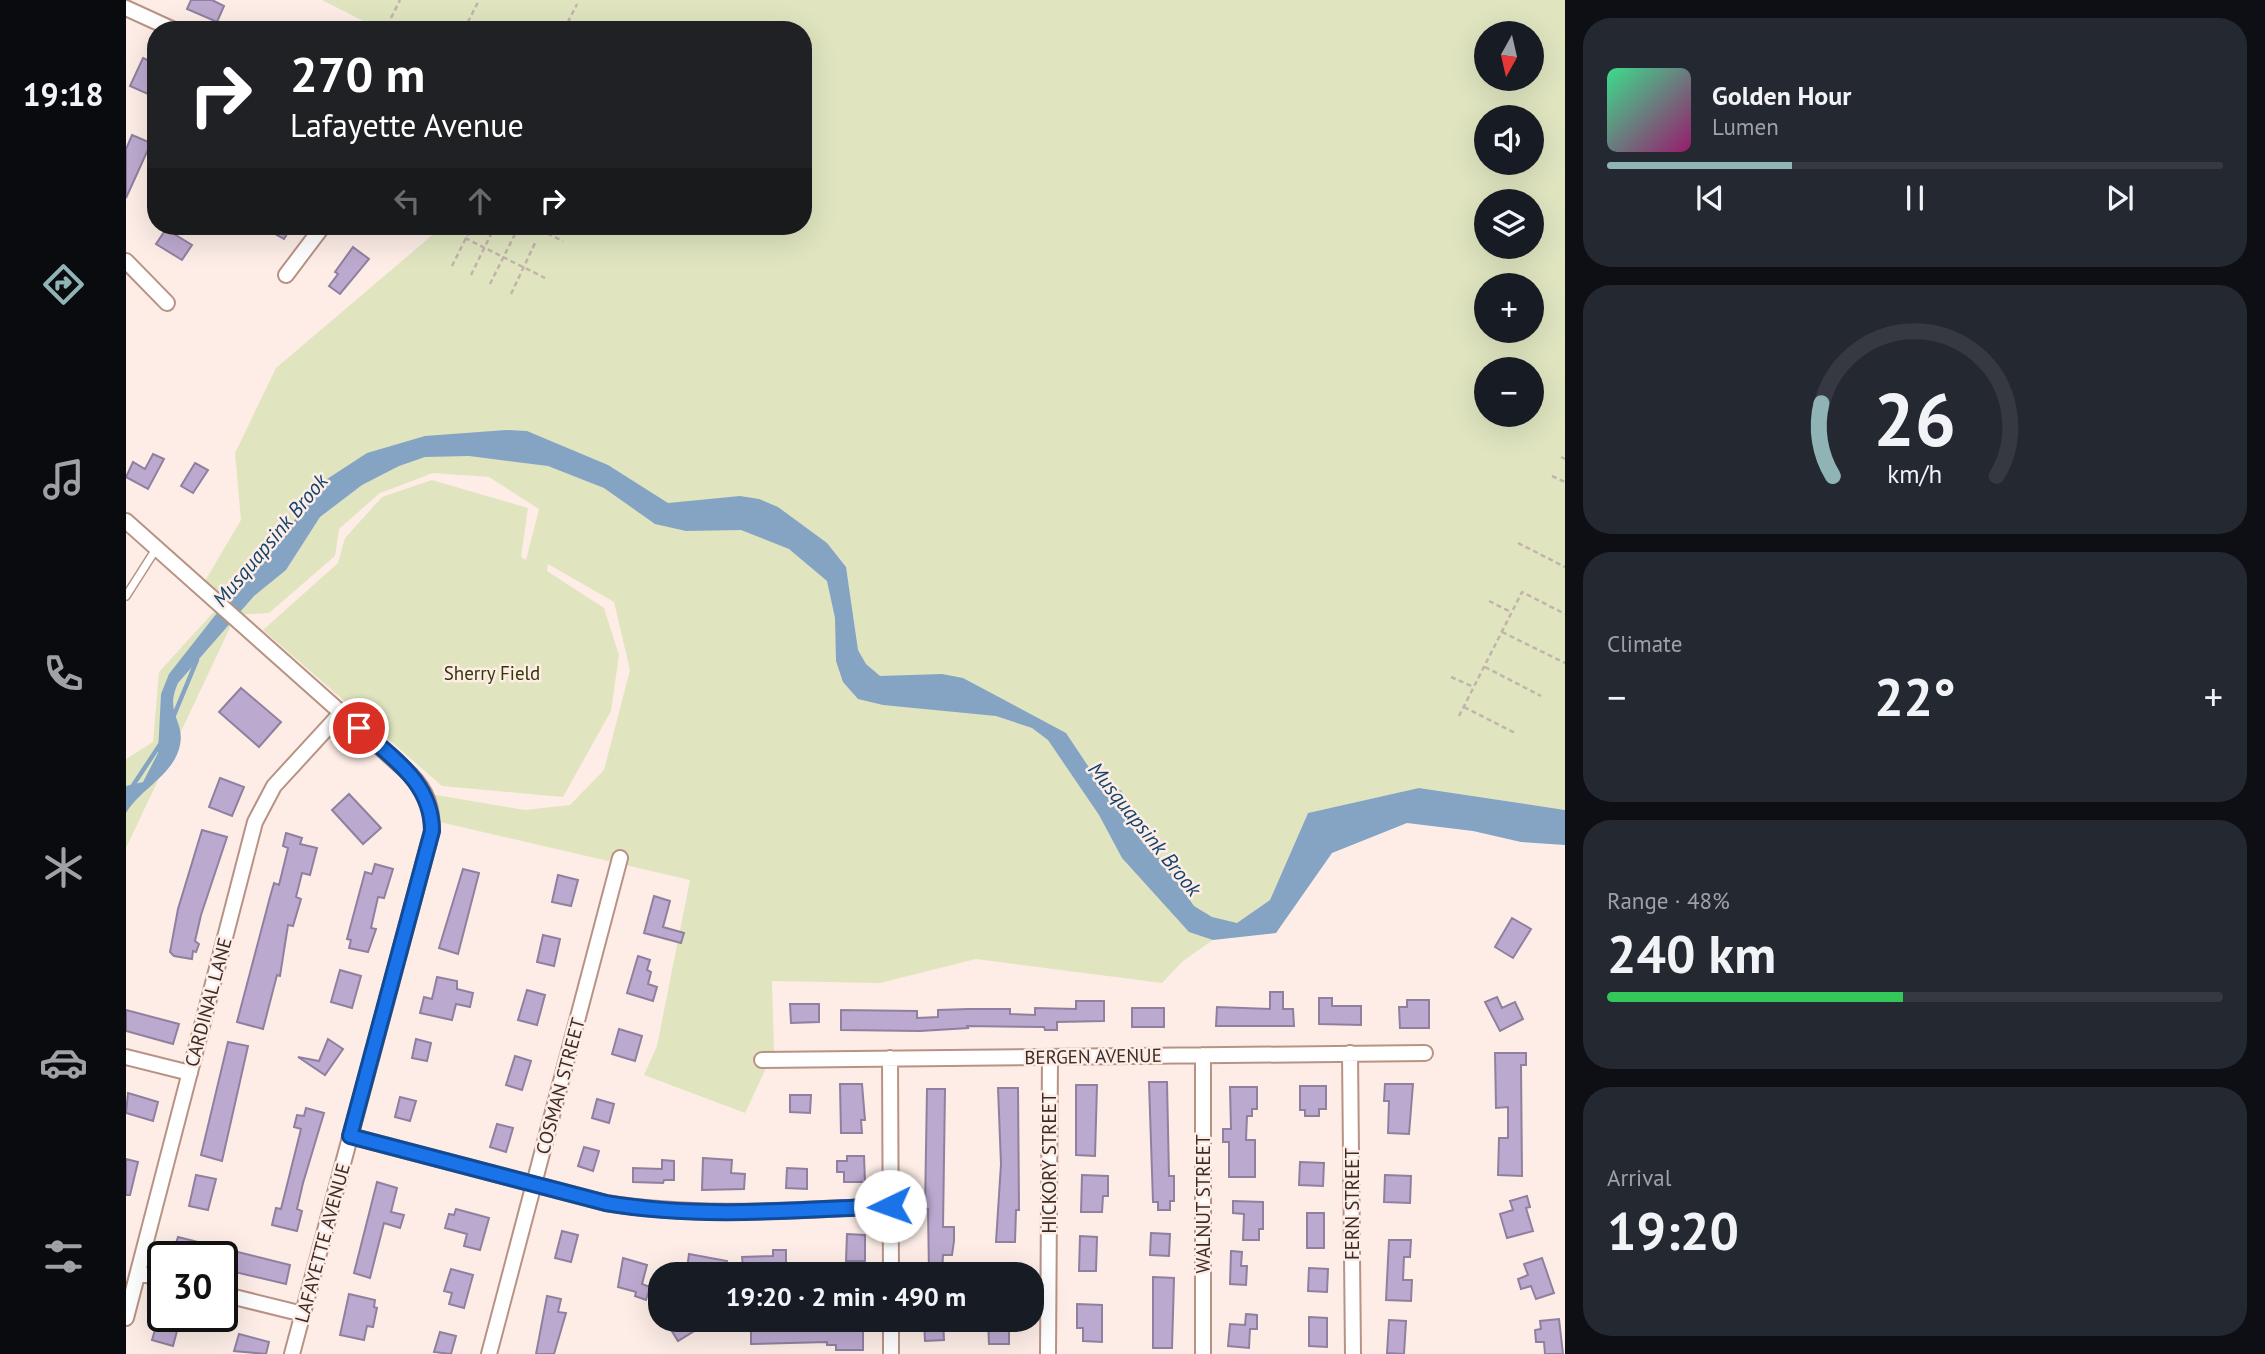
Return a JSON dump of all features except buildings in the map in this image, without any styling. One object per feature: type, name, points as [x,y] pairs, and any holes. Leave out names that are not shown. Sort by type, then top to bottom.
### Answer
[{"type":"street","points":[[126,8],[154,21]]},
{"type":"street","points":[[286,275],[316,235]]},
{"type":"street","points":[[126,261],[166,303]]},
{"type":"street","name":"LAFAYETTE AVENUE","points":[[126,521],[416,780],[424,792],[432,814],[432,831],[292,1354]]},
{"type":"street","name":"CARDINAL LANE","points":[[126,1318],[255,822],[274,786],[341,713]]},
{"type":"street","name":"COSMAN STREET","points":[[489,1354],[620,858]]},
{"type":"street","name":"BERGEN AVENUE","points":[[762,1060],[1425,1052]]},
{"type":"street","name":"FERN STREET","points":[[1350,1053],[1353,1354]]},
{"type":"street","name":"WALNUT STREET","points":[[1203,1055],[1203,1354]]},
{"type":"street","points":[[126,1057],[190,1073]]},
{"type":"street","name":"HICKORY STREET","points":[[1048,1354],[1050,1057]]},
{"type":"street","points":[[890,1058],[891,1262]]},
{"type":"street","points":[[350,1136],[606,1203],[692,1213],[890,1206]]},
{"type":"street","points":[[138,1273],[147,1275]]},
{"type":"street","points":[[238,1298],[303,1314]]},
{"type":"street","points":[[891,1332],[891,1354]]},
{"type":"lane","points":[[126,596],[157,548]]},
{"type":"path","points":[[391,18],[400,0]]},
{"type":"path","points":[[468,21],[479,0]]},
{"type":"path","points":[[568,21],[577,4]]},
{"type":"path","points":[[452,265],[468,235]]},
{"type":"path","points":[[471,275],[490,235]]},
{"type":"path","points":[[491,284],[514,235]]},
{"type":"path","points":[[551,235],[563,241]]},
{"type":"path","points":[[466,239],[545,278]]},
{"type":"path","points":[[511,294],[536,243]]},
{"type":"path","points":[[1552,476],[1565,482]]},
{"type":"path","points":[[1518,543],[1565,567]]},
{"type":"path","points":[[1459,716],[1522,592],[1565,614]]},
{"type":"path","points":[[1489,601],[1511,612]]},
{"type":"path","points":[[1502,632],[1565,663]]},
{"type":"path","points":[[1484,666],[1541,696]]},
{"type":"path","points":[[1451,677],[1474,687]]},
{"type":"path","points":[[1464,707],[1517,734]]},
{"type":"green space","name":"Sherry Field","points":[[322,0],[1565,0],[1565,810],[1420,788],[1308,813],[1270,900],[1183,961],[1162,983],[976,959],[880,983],[772,981],[774,1051],[745,1113],[644,1075],[657,1046],[690,880],[431,820],[424,793],[525,810],[570,805],[604,770],[630,670],[614,602],[548,564],[547,571],[604,608],[619,655],[611,711],[563,797],[442,786],[263,630],[338,563],[345,538],[382,497],[432,480],[528,508],[521,557],[526,560],[539,509],[489,477],[433,473],[380,493],[339,529],[335,556],[269,613],[236,615],[126,848],[126,759],[153,742],[159,672],[219,606],[202,586],[241,520],[235,453],[276,368],[432,235],[812,235],[812,21],[363,21]]},
{"type":"water","points":[[527,431],[608,465],[668,503],[740,496],[759,499],[778,507],[827,543],[846,567],[858,650],[866,664],[880,676],[942,674],[963,678],[1066,733],[1090,769],[1111,780],[1123,793],[1134,832],[1163,862],[1194,906],[1212,917],[1237,923],[1270,900],[1308,813],[1419,788],[1565,810],[1565,845],[1521,842],[1473,831],[1407,823],[1332,853],[1276,933],[1213,940],[1189,932],[1122,858],[1099,815],[1048,740],[1032,728],[996,716],[883,705],[858,699],[843,682],[836,661],[835,618],[827,581],[789,549],[741,530],[686,531],[655,524],[604,488],[548,466],[469,456],[425,457],[399,466],[362,485],[320,517],[286,570],[254,596],[178,683],[173,702],[181,736],[177,756],[126,813],[126,786],[143,782],[158,753],[161,694],[169,674],[235,590],[258,568],[324,481],[367,453],[425,436]]},
{"type":"waterway","name":"Musquapsink Brook","points":[[172,720],[197,660]]},
{"type":"waterway","name":"Musquapsink Brook","points":[[126,796],[161,743]]},
{"type":"route","points":[[359,728],[416,780],[430,806],[432,831],[350,1136],[606,1203],[649,1210],[734,1213],[890,1206]]}]
